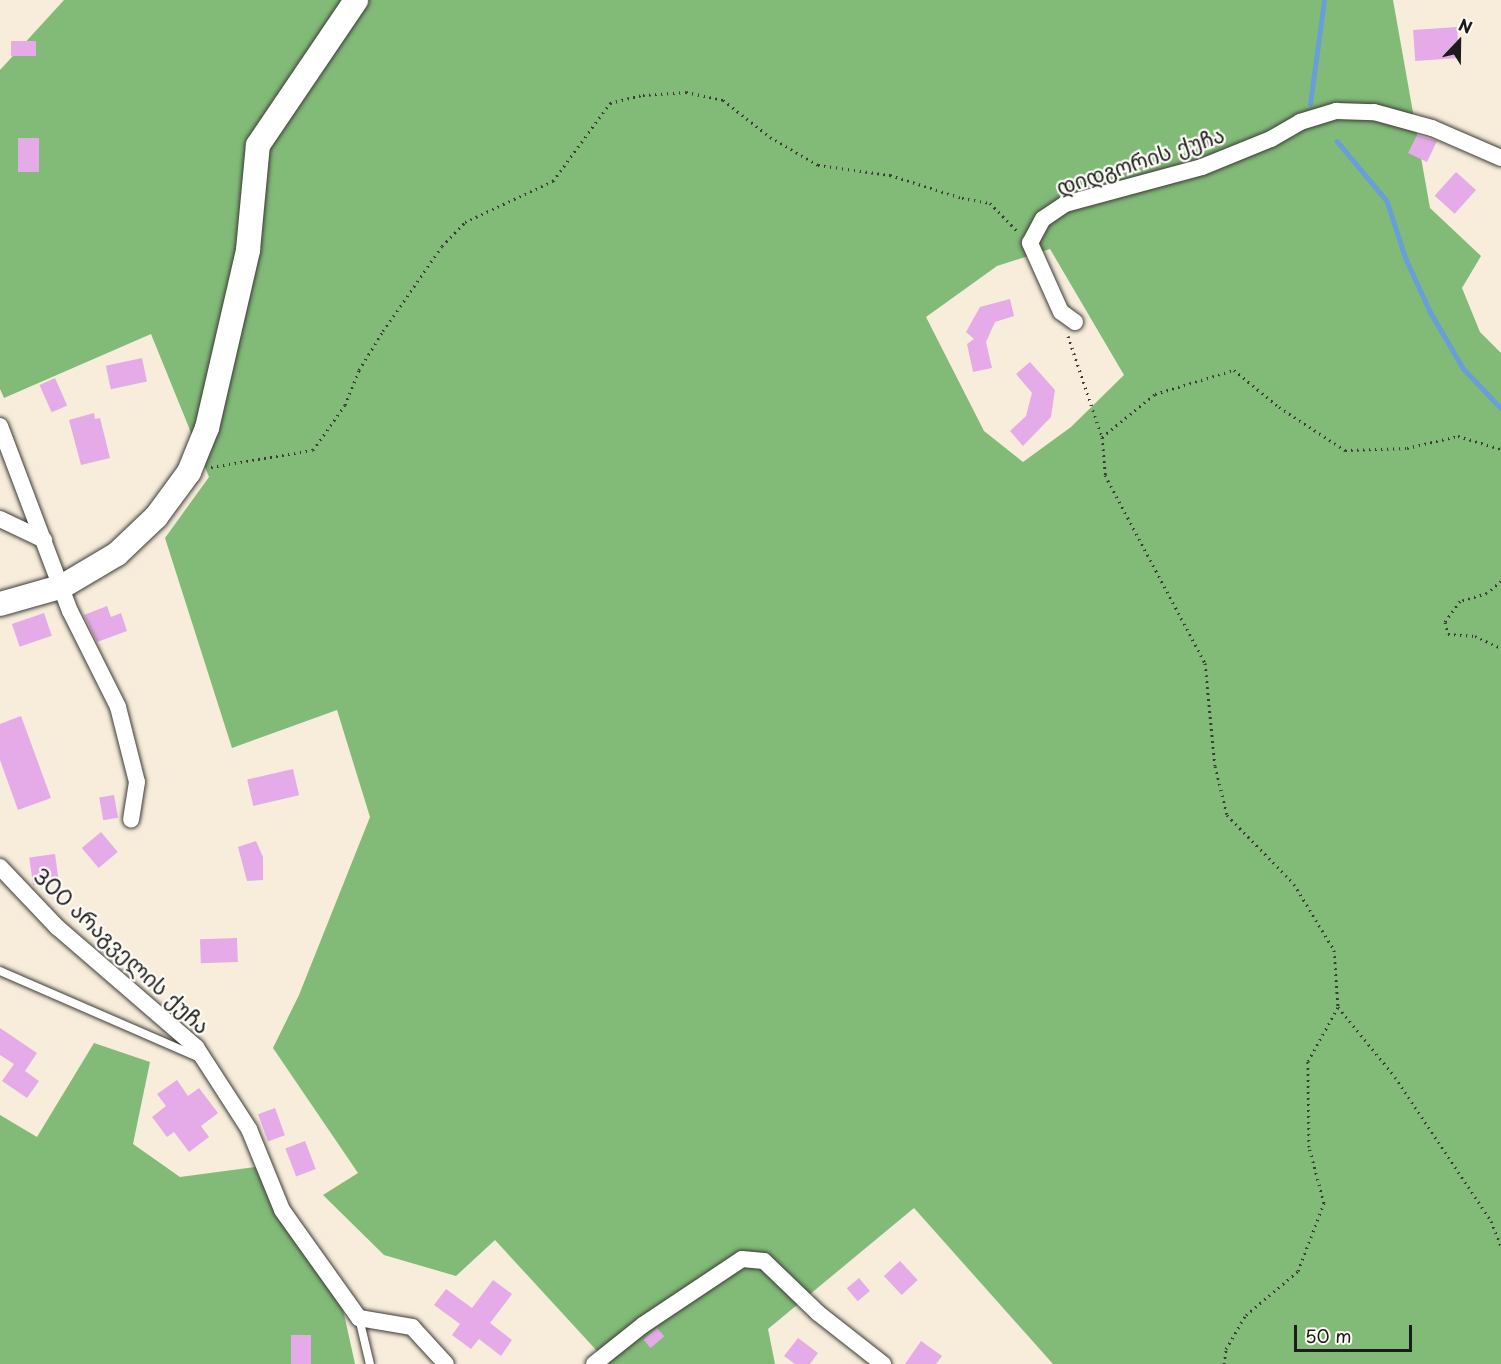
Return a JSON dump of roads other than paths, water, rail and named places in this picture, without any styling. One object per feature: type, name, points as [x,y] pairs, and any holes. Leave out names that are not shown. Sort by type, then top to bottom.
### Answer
[{"type":"street","points":[[0,604],[63,586],[117,554],[156,517],[189,472],[207,428],[248,250],[258,146],[356,0]]},
{"type":"street","name":"დიდგორის ქუჩა","points":[[1075,322],[1061,312],[1030,243],[1043,219],[1065,204],[1202,167],[1270,140],[1300,122],[1335,111],[1374,112],[1432,128],[1501,158]]},
{"type":"street","points":[[0,426],[63,586],[70,611],[118,707],[137,782],[131,820]]},
{"type":"street","points":[[0,519],[44,540]]},
{"type":"street","name":"300 არაგველის ქუჩა","points":[[0,867],[57,927],[196,1047],[249,1129],[282,1210],[359,1318]]},
{"type":"street","points":[[594,1364],[643,1325],[742,1259],[764,1262],[818,1313],[883,1364]]},
{"type":"street","points":[[359,1318],[412,1327],[446,1364]]},
{"type":"lane","points":[[0,970],[204,1060]]},
{"type":"lane","points":[[359,1318],[370,1364]]},
{"type":"waterway","points":[[1310,104],[1324,0]]},
{"type":"waterway","points":[[1337,141],[1387,201],[1406,259],[1431,313],[1463,368],[1501,408]]}]
